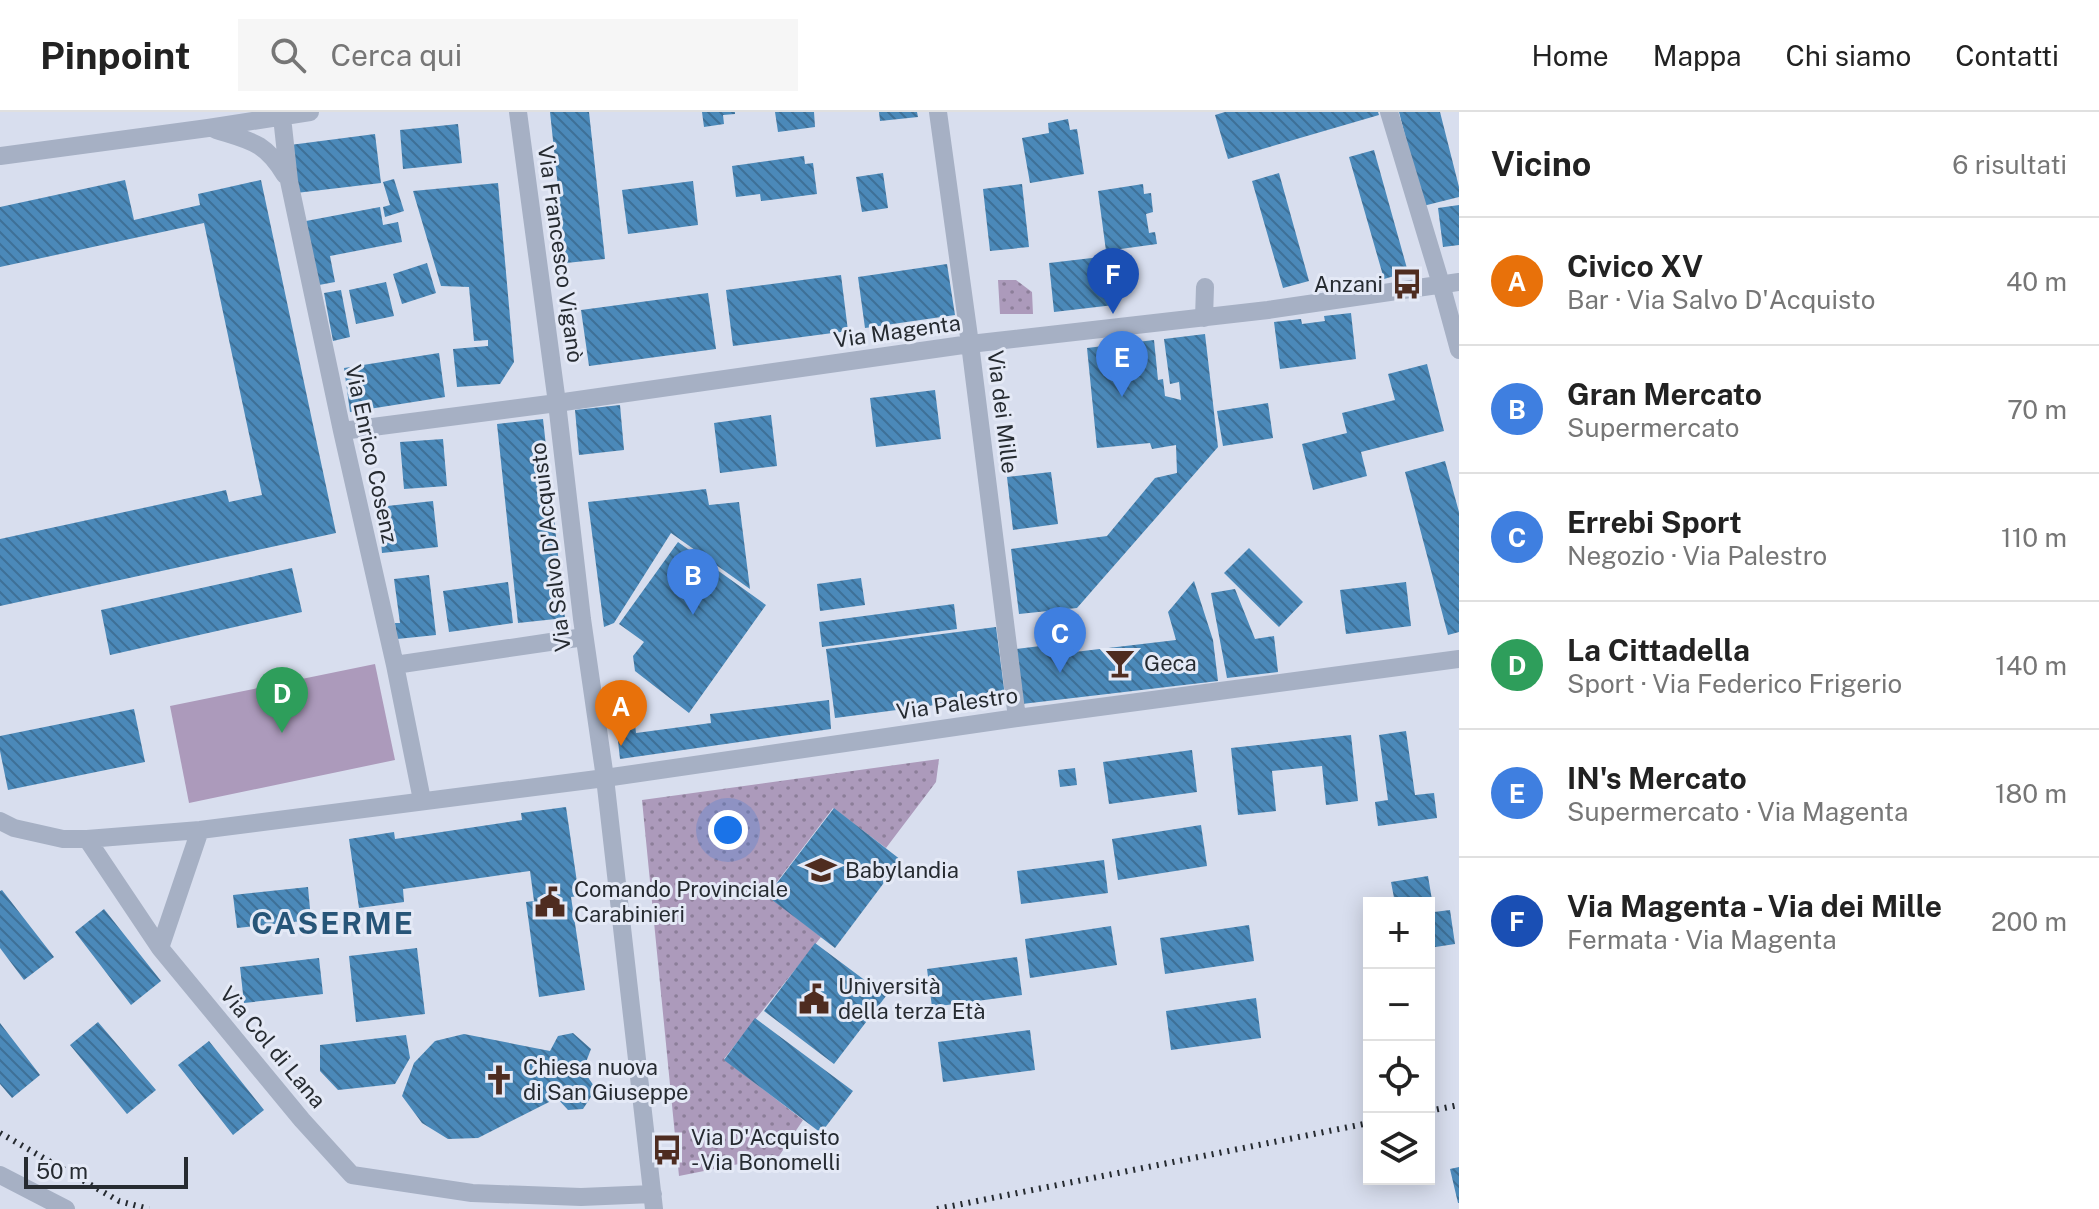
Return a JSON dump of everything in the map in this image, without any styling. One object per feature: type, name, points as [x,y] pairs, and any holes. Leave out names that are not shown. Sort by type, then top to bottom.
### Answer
[{"type":"street","points":[[0,156],[310,112]]},
{"type":"street","name":"Via Francesco Viganò","points":[[518,112],[557,403]]},
{"type":"street","name":"Via dei Mille","points":[[938,112],[1017,718]]},
{"type":"street","points":[[1389,112],[1450,283],[1459,350]]},
{"type":"street","name":"Via Enrico Cosenz","points":[[282,117],[289,181],[422,800]]},
{"type":"street","points":[[208,128],[263,147],[289,181]]},
{"type":"street","name":"Via Magenta","points":[[342,431],[970,344],[1204,318],[1450,283]]},
{"type":"street","points":[[1204,318],[1205,287]]},
{"type":"street","name":"Via Salvo D'Acquisto","points":[[557,403],[584,637],[605,778],[654,1202]]},
{"type":"street","points":[[395,665],[584,637]]},
{"type":"street","name":"Via Palestro","points":[[200,830],[605,778],[1017,718],[1459,659]]},
{"type":"street","points":[[0,821],[14,828],[54,837],[87,839],[200,830],[160,948]]},
{"type":"street","name":"Via Col di Lana","points":[[87,839],[160,948],[302,1120],[352,1175],[472,1193],[654,1202]]},
{"type":"street","points":[[0,1175],[66,1209]]},
{"type":"shaded area","points":[[998,280],[1016,280],[1032,292],[1033,314],[1000,314]]},
{"type":"shaded area","points":[[375,664],[395,760],[189,803],[170,706]]},
{"type":"shaded area","points":[[939,759],[936,782],[886,848],[833,808],[767,895],[821,937],[724,1059],[803,1120],[779,1156],[679,1176],[642,800]]},
{"type":"building","points":[[550,112],[589,112],[605,259],[566,263]]},
{"type":"building","points":[[702,112],[735,114],[723,115],[724,124],[704,127]]},
{"type":"building","points":[[775,112],[814,112],[815,127],[778,132]]},
{"type":"building","points":[[879,112],[917,112],[918,117],[880,121]]},
{"type":"building","points":[[1225,112],[1378,112],[1379,115],[1228,159],[1215,115]]},
{"type":"building","points":[[1399,112],[1440,112],[1459,197],[1423,206]]},
{"type":"building","points":[[1068,119],[1070,130],[1077,129],[1084,174],[1030,183],[1022,138],[1049,133],[1048,123]]},
{"type":"building","points":[[458,124],[462,163],[403,169],[400,130]]},
{"type":"building","points":[[375,134],[381,183],[296,193],[290,145]]},
{"type":"building","points":[[1374,150],[1408,272],[1384,279],[1349,157]]},
{"type":"building","points":[[804,156],[805,164],[813,163],[817,194],[761,201],[760,194],[736,197],[732,166]]},
{"type":"building","points":[[883,173],[888,208],[862,212],[856,177]]},
{"type":"building","points":[[1279,173],[1309,281],[1283,288],[1252,181]]},
{"type":"building","points":[[394,179],[404,211],[385,217],[383,207],[390,205],[383,182]]},
{"type":"building","points":[[125,180],[134,220],[200,205],[198,194],[261,180],[336,533],[0,606],[0,539],[226,490],[229,502],[262,495],[204,223],[0,267],[0,207]]},
{"type":"building","points":[[693,181],[698,225],[628,234],[622,190]]},
{"type":"building","points":[[498,183],[514,362],[500,384],[457,387],[453,349],[488,346],[488,340],[474,341],[469,287],[441,286],[413,191]]},
{"type":"building","points":[[1022,184],[1029,247],[990,251],[983,189]]},
{"type":"building","points":[[1143,184],[1144,194],[1151,193],[1153,212],[1146,214],[1149,233],[1155,232],[1157,244],[1106,251],[1098,191]]},
{"type":"building","points":[[1459,205],[1459,245],[1443,247],[1438,208]]},
{"type":"building","points":[[380,207],[383,225],[398,222],[402,242],[330,256],[335,282],[319,285],[306,221]]},
{"type":"building","points":[[1109,256],[1114,305],[1054,312],[1049,263]]},
{"type":"building","points":[[427,263],[436,293],[402,304],[393,274]]},
{"type":"building","points":[[947,264],[955,315],[865,328],[858,277]]},
{"type":"building","points":[[841,275],[848,331],[733,346],[726,290]]},
{"type":"building","points":[[386,282],[394,316],[356,324],[349,290]]},
{"type":"building","points":[[341,290],[350,337],[333,341],[324,293]]},
{"type":"building","points":[[708,293],[716,349],[589,366],[581,310]]},
{"type":"building","points":[[1351,313],[1356,359],[1280,369],[1274,322],[1301,319],[1302,324],[1325,321],[1324,316]]},
{"type":"building","points":[[1205,334],[1218,447],[1077,608],[1019,614],[1011,549],[1107,536],[1155,478],[1177,473],[1176,445],[1152,449],[1150,443],[1097,448],[1087,348],[1154,340],[1158,380],[1163,379],[1165,396],[1181,400],[1179,382],[1170,384],[1164,339]]},
{"type":"building","points":[[439,353],[445,397],[350,412],[344,368]]},
{"type":"building","points":[[1427,364],[1444,431],[1361,452],[1367,476],[1313,490],[1302,444],[1347,433],[1342,413],[1395,400],[1388,374]]},
{"type":"building","points":[[935,390],[941,439],[876,447],[870,398]]},
{"type":"building","points":[[1268,403],[1273,438],[1223,446],[1217,411]]},
{"type":"building","points":[[620,405],[624,450],[579,455],[575,410]]},
{"type":"building","points":[[771,415],[777,466],[720,473],[714,423]]},
{"type":"building","points":[[543,419],[565,618],[518,623],[497,424]]},
{"type":"building","points":[[443,439],[447,486],[404,489],[400,442]]},
{"type":"building","points":[[1445,461],[1459,512],[1459,632],[1448,635],[1405,472]]},
{"type":"building","points":[[1051,472],[1058,524],[1013,530],[1007,477]]},
{"type":"building","points":[[706,489],[709,505],[739,502],[750,589],[671,533],[614,623],[604,627],[588,502]]},
{"type":"building","points":[[433,501],[438,547],[382,553],[378,507]]},
{"type":"building","points":[[678,542],[766,605],[689,713],[635,671],[633,656],[644,642],[619,624]]},
{"type":"building","points":[[1249,548],[1303,602],[1279,627],[1224,573]]},
{"type":"building","points":[[292,568],[302,612],[110,655],[101,610]]},
{"type":"building","points":[[429,575],[436,635],[397,639],[395,623],[400,623],[394,579]]},
{"type":"building","points":[[861,578],[865,605],[820,611],[817,584]]},
{"type":"building","points":[[1194,581],[1213,640],[1218,681],[1022,704],[1016,649],[1065,643],[1066,653],[1176,640],[1168,612]]},
{"type":"building","points":[[508,582],[513,623],[449,632],[443,591]]},
{"type":"building","points":[[1406,582],[1411,626],[1346,634],[1340,590]]},
{"type":"building","points":[[1235,589],[1255,639],[1274,636],[1278,672],[1227,678],[1211,593]]},
{"type":"building","points":[[954,604],[957,629],[822,647],[819,622]]},
{"type":"building","points":[[996,627],[1005,696],[835,718],[826,649]]},
{"type":"building","points":[[623,685],[631,691],[636,733],[711,723],[710,714],[829,700],[831,729],[620,759],[612,687]]},
{"type":"building","points":[[134,709],[145,762],[8,790],[0,736]]},
{"type":"building","points":[[1406,731],[1415,795],[1434,793],[1437,818],[1378,826],[1375,802],[1388,800],[1379,735]]},
{"type":"building","points":[[1351,735],[1358,801],[1326,805],[1322,766],[1272,771],[1276,811],[1238,815],[1231,748]]},
{"type":"building","points":[[1192,750],[1197,792],[1109,804],[1103,762]]},
{"type":"building","points":[[1075,768],[1077,785],[1060,787],[1058,770]]},
{"type":"building","name":"Comando Provinciale Carabinieri","points":[[566,807],[579,896],[571,897],[585,990],[539,997],[526,902],[534,901],[530,871],[403,889],[404,902],[359,908],[349,839],[394,832],[395,839],[522,820],[521,813]]},
{"type":"building","points":[[834,808],[901,860],[835,948],[767,896]]},
{"type":"building","points":[[1201,825],[1207,866],[1118,880],[1112,839]]},
{"type":"building","points":[[1104,860],[1108,893],[1021,904],[1017,871]]},
{"type":"building","points":[[1428,876],[1432,897],[1394,897],[1391,882]]},
{"type":"building","points":[[308,887],[311,920],[237,928],[233,895]]},
{"type":"building","points":[[2,890],[54,957],[24,980],[0,948]]},
{"type":"building","points":[[104,909],[161,981],[131,1005],[75,932]]},
{"type":"building","points":[[1450,910],[1455,944],[1435,947],[1435,912]]},
{"type":"building","points":[[1249,925],[1254,961],[1165,974],[1160,938]]},
{"type":"building","points":[[1111,926],[1117,965],[1030,978],[1025,939]]},
{"type":"building","points":[[815,943],[886,996],[834,1064],[764,1011]]},
{"type":"building","points":[[417,948],[425,1014],[356,1022],[349,956]]},
{"type":"building","points":[[1017,957],[1022,995],[932,1007],[927,969]]},
{"type":"building","points":[[319,958],[323,994],[244,1003],[240,967]]},
{"type":"building","points":[[1256,998],[1261,1038],[1171,1050],[1166,1011]]},
{"type":"building","points":[[755,1018],[853,1091],[821,1133],[724,1060]]},
{"type":"building","points":[[98,1022],[156,1090],[127,1114],[70,1045]]},
{"type":"building","points":[[0,1023],[40,1075],[12,1098],[0,1084]]},
{"type":"building","points":[[1030,1030],[1035,1070],[943,1082],[938,1042]]},
{"type":"building","name":"Chiesa nuova di San Giuseppe","points":[[573,1033],[591,1049],[583,1070],[596,1089],[583,1109],[568,1110],[557,1098],[478,1138],[448,1139],[422,1123],[402,1096],[414,1063],[435,1041],[464,1034],[550,1051],[558,1036]]},
{"type":"building","points":[[406,1035],[410,1058],[395,1084],[338,1090],[320,1071],[320,1045]]},
{"type":"building","points":[[209,1041],[264,1110],[233,1135],[178,1065]]},
{"type":"building","points":[[1459,1167],[1459,1203],[1458,1203],[1450,1169]]},
{"type":"railway","points":[[1435,1110],[1459,1105]]},
{"type":"railway","points":[[937,1209],[1363,1124]]},
{"type":"railway","points":[[0,1133],[119,1201],[149,1209]]},
{"type":"place","name":"Anzani","points":[[1407,284]]},
{"type":"place","name":"Via Magenta - Via dei Mille","points":[[1113,314]]},
{"type":"place","name":"IN's Mercato","points":[[1122,397]]},
{"type":"place","name":"Gran Mercato","points":[[693,615]]},
{"type":"place","name":"Geca","points":[[1120,663]]},
{"type":"place","name":"Errebi Sport","points":[[1060,673]]},
{"type":"place","name":"La Cittadella","points":[[282,733]]},
{"type":"place","name":"Civico XV","points":[[621,746]]},
{"type":"place","name":"Babylandia","points":[[821,870]]},
{"type":"place","name":"Comando Provinciale Carabinieri","points":[[550,902]]},
{"type":"place","name":"Università della terza Età","points":[[814,999]]},
{"type":"place","name":"Chiesa nuova di San Giuseppe","points":[[499,1080]]},
{"type":"place","name":"Via D'Acquisto - Via Bonomelli","points":[[667,1150]]},
{"type":"district","name":"CASERME","points":[[333,923]]}]
